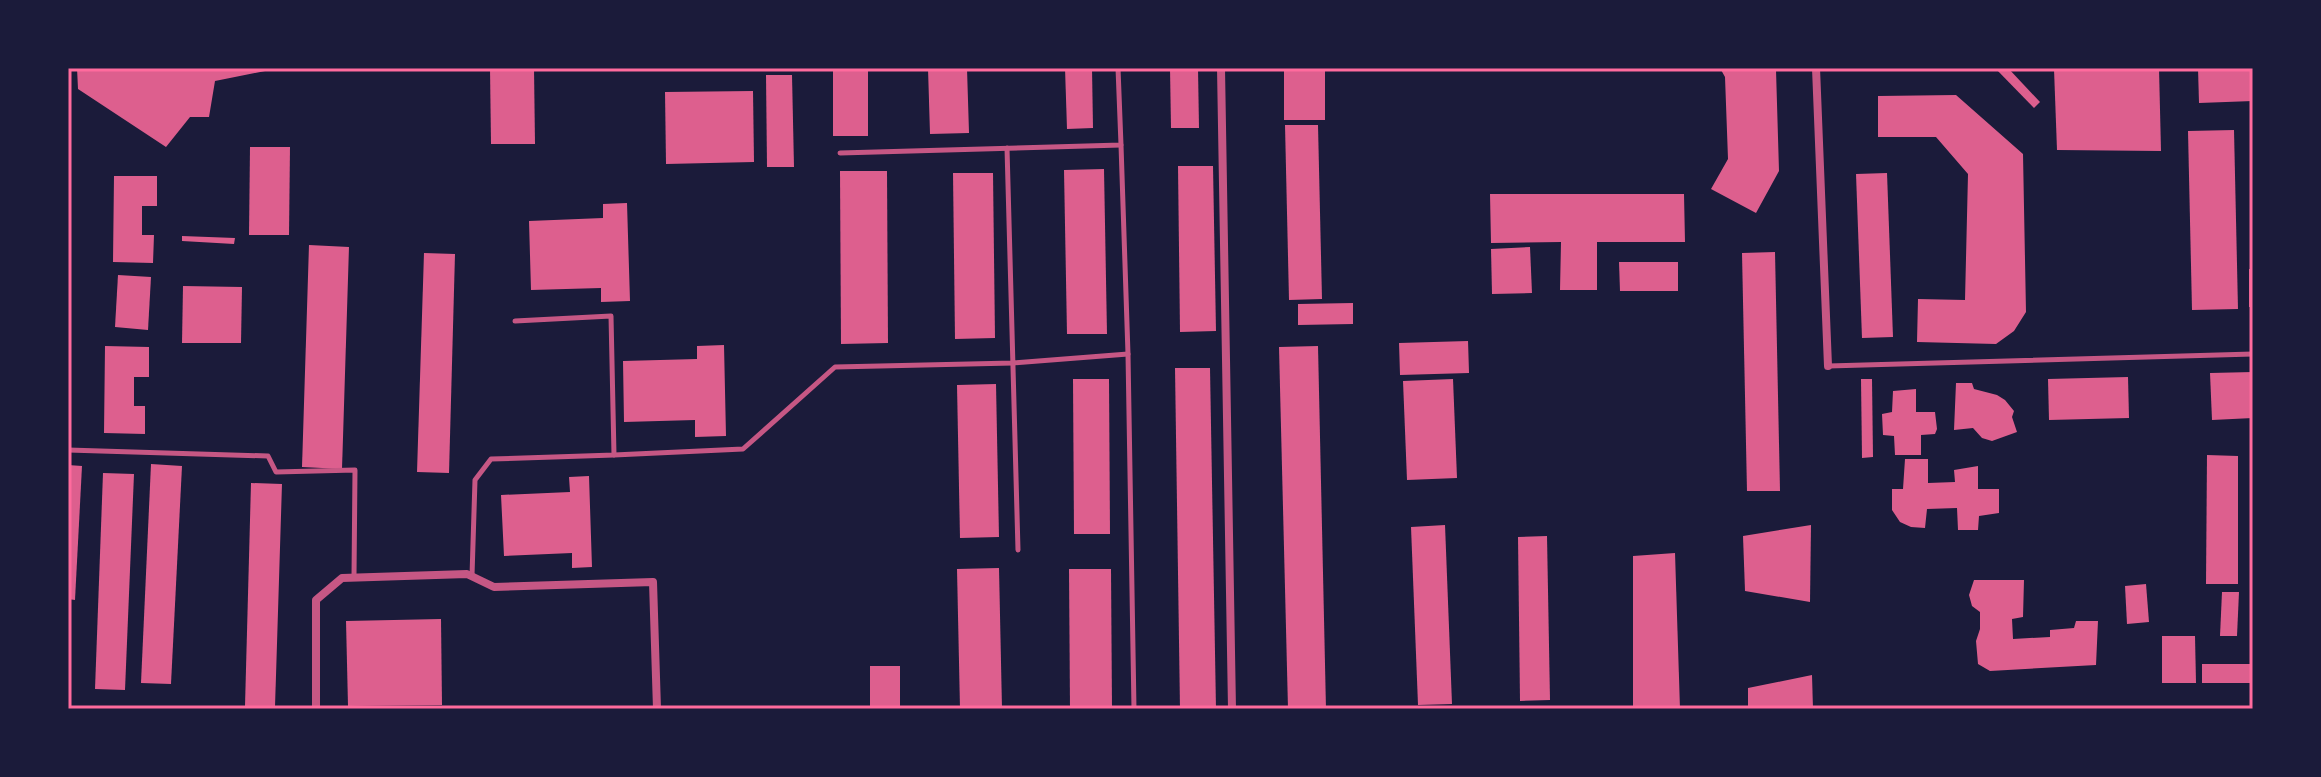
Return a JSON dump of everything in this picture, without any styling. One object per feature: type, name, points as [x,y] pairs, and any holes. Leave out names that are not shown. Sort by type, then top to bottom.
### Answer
[{"type":"street","points":[[1221,68],[1232,709]]},
{"type":"street","points":[[1816,68],[1828,366]]},
{"type":"street","points":[[316,709],[316,600],[342,578],[467,574],[494,587],[653,582],[657,709]]},
{"type":"lane","points":[[1118,68],[1128,354],[1134,709]]},
{"type":"lane","points":[[840,153],[1121,145]]},
{"type":"lane","points":[[1007,148],[1018,550]]},
{"type":"lane","points":[[515,321],[611,316],[614,455]]},
{"type":"lane","points":[[472,576],[475,480],[491,459],[743,449],[835,367],[1013,363],[1128,354]]},
{"type":"lane","points":[[1828,366],[2253,354]]},
{"type":"lane","points":[[68,450],[268,456],[276,472],[355,470],[354,577]]},
{"type":"building","points":[[77,68],[275,69],[215,81],[209,117],[190,117],[166,147],[78,89]]},
{"type":"building","points":[[490,68],[534,68],[535,144],[491,144]]},
{"type":"building","points":[[833,68],[868,68],[868,136],[833,136]]},
{"type":"building","points":[[928,68],[967,68],[969,133],[930,134]]},
{"type":"building","points":[[1065,68],[1092,68],[1093,128],[1067,129]]},
{"type":"building","points":[[1170,68],[1198,68],[1199,128],[1171,128]]},
{"type":"building","points":[[1284,68],[1325,68],[1325,120],[1284,120]]},
{"type":"building","points":[[1720,68],[1776,70],[1779,171],[1756,213],[1711,189],[1728,159],[1725,77]]},
{"type":"building","points":[[1995,68],[2008,68],[2040,102],[2034,108]]},
{"type":"building","points":[[2159,68],[2161,151],[2057,150],[2054,69]]},
{"type":"building","points":[[2198,68],[2253,68],[2253,101],[2199,103]]},
{"type":"building","points":[[766,75],[792,75],[794,167],[767,167]]},
{"type":"building","points":[[753,91],[754,162],[666,164],[665,92]]},
{"type":"building","points":[[1956,95],[2023,154],[2026,312],[2014,331],[1996,344],[1917,342],[1918,299],[1965,300],[1968,174],[1936,137],[1878,137],[1878,96]]},
{"type":"building","points":[[1285,125],[1318,125],[1322,299],[1289,300]]},
{"type":"building","points":[[2234,130],[2238,309],[2192,310],[2188,131]]},
{"type":"building","points":[[250,147],[290,147],[289,235],[249,235]]},
{"type":"building","points":[[1178,166],[1213,166],[1216,331],[1180,332]]},
{"type":"building","points":[[1104,169],[1107,334],[1067,334],[1064,170]]},
{"type":"building","points":[[840,171],[887,171],[888,343],[841,344]]},
{"type":"building","points":[[953,173],[993,173],[995,338],[955,339]]},
{"type":"building","points":[[1887,173],[1893,337],[1862,338],[1856,174]]},
{"type":"building","points":[[114,176],[157,176],[157,206],[142,206],[142,235],[154,235],[153,263],[113,262]]},
{"type":"building","points":[[1490,194],[1684,194],[1685,242],[1597,242],[1597,290],[1560,290],[1561,242],[1491,243]]},
{"type":"building","points":[[627,203],[630,301],[601,302],[601,288],[531,290],[529,221],[603,218],[603,204]]},
{"type":"building","points":[[182,236],[235,238],[234,244],[182,241]]},
{"type":"building","points":[[309,245],[349,247],[342,469],[302,467]]},
{"type":"building","points":[[1530,247],[1532,293],[1492,294],[1491,249]]},
{"type":"building","points":[[1775,252],[1780,491],[1747,491],[1742,253]]},
{"type":"building","points":[[424,253],[455,254],[449,473],[417,472]]},
{"type":"building","points":[[1619,262],[1678,262],[1678,291],[1620,291]]},
{"type":"building","points":[[2249,269],[2253,269],[2253,307],[2249,307]]},
{"type":"building","points":[[118,275],[151,277],[148,330],[115,327]]},
{"type":"building","points":[[183,286],[242,287],[241,343],[182,343]]},
{"type":"building","points":[[1353,303],[1353,324],[1298,325],[1298,304]]},
{"type":"building","points":[[1468,341],[1469,373],[1400,375],[1399,343]]},
{"type":"building","points":[[724,345],[726,436],[695,437],[695,420],[624,422],[623,361],[697,359],[697,346]]},
{"type":"building","points":[[105,346],[149,347],[149,377],[134,377],[134,406],[145,406],[145,434],[104,433]]},
{"type":"building","points":[[1318,346],[1326,709],[1288,709],[1279,347]]},
{"type":"building","points":[[1175,368],[1210,368],[1216,709],[1180,709]]},
{"type":"building","points":[[2253,372],[2253,418],[2212,420],[2210,373]]},
{"type":"building","points":[[2128,377],[2129,418],[2049,420],[2048,379]]},
{"type":"building","points":[[1073,379],[1109,379],[1110,534],[1074,534]]},
{"type":"building","points":[[1453,379],[1457,478],[1407,480],[1403,381]]},
{"type":"building","points":[[1861,379],[1872,379],[1873,457],[1862,458]]},
{"type":"building","points":[[1956,383],[1972,383],[1974,389],[2005,400],[2014,411],[2012,417],[2017,432],[1992,441],[1982,438],[1973,428],[1954,430]]},
{"type":"building","points":[[996,384],[999,537],[960,538],[957,385]]},
{"type":"building","points":[[1916,389],[1916,412],[1935,412],[1937,429],[1935,434],[1921,435],[1921,455],[1895,455],[1894,436],[1883,435],[1882,414],[1892,412],[1893,391]]},
{"type":"building","points":[[2207,455],[2238,456],[2238,584],[2206,584]]},
{"type":"building","points":[[1905,459],[1928,459],[1928,483],[1955,482],[1954,470],[1978,466],[1978,489],[1999,489],[1999,513],[1979,516],[1978,530],[1958,530],[1957,508],[1927,509],[1925,528],[1900,522],[1892,510],[1892,489],[1903,489]]},
{"type":"building","points":[[151,464],[182,466],[171,684],[141,683]]},
{"type":"building","points":[[68,465],[82,466],[75,600],[68,599]]},
{"type":"building","points":[[103,473],[134,474],[125,690],[95,689]]},
{"type":"building","points":[[589,476],[592,567],[572,568],[572,553],[504,556],[501,495],[570,492],[569,477]]},
{"type":"building","points":[[251,483],[282,484],[275,707],[245,706]]},
{"type":"building","points":[[1445,525],[1452,704],[1418,705],[1411,527]]},
{"type":"building","points":[[1811,525],[1810,602],[1745,591],[1743,536]]},
{"type":"building","points":[[1547,536],[1550,700],[1520,701],[1518,537]]},
{"type":"building","points":[[1675,553],[1680,709],[1633,709],[1633,556]]},
{"type":"building","points":[[999,568],[1002,709],[960,709],[957,569]]},
{"type":"building","points":[[1069,569],[1111,569],[1112,709],[1070,709]]},
{"type":"building","points":[[1974,580],[2024,580],[2023,617],[2012,619],[2013,639],[2050,637],[2050,630],[2074,628],[2076,621],[2098,621],[2096,665],[1990,671],[1978,664],[1976,641],[1980,612],[1972,606],[1969,595]]},
{"type":"building","points":[[2146,584],[2149,622],[2127,624],[2125,586]]},
{"type":"building","points":[[2222,592],[2239,592],[2237,636],[2220,636]]},
{"type":"building","points":[[441,619],[442,705],[348,706],[346,621]]},
{"type":"building","points":[[2162,636],[2195,636],[2196,683],[2162,683]]},
{"type":"building","points":[[2202,664],[2253,664],[2253,683],[2202,683]]},
{"type":"building","points":[[870,666],[900,666],[900,709],[870,709]]},
{"type":"building","points":[[1812,675],[1813,709],[1748,709],[1748,688]]}]
